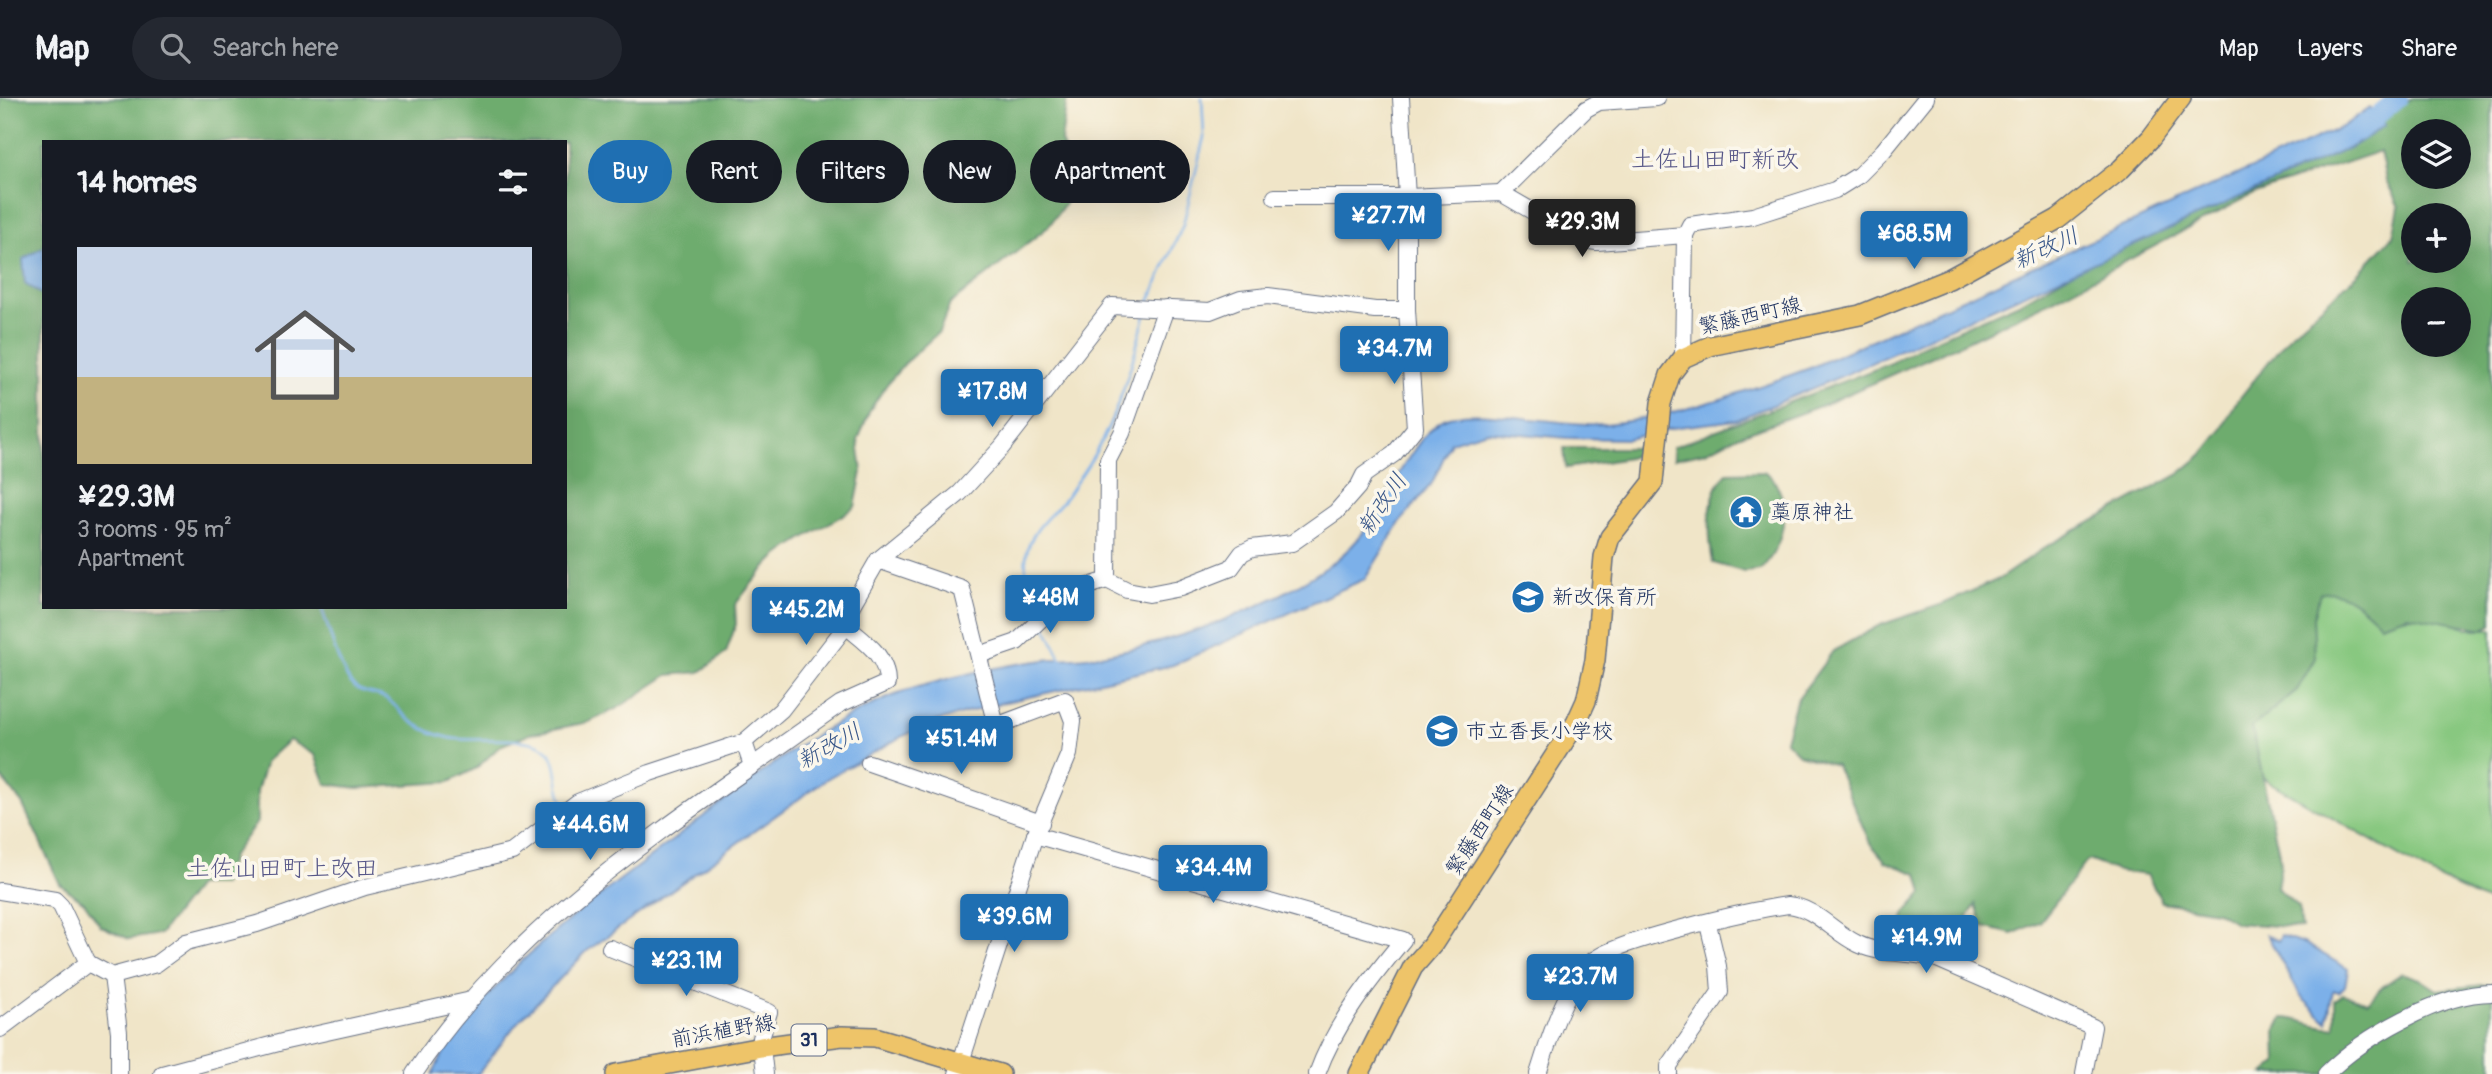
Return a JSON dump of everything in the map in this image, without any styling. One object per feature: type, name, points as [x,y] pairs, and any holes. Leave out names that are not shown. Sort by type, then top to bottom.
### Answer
[{"type":"main road","name":"繁藤西町線","points":[[1359,1074],[1413,967],[1433,944],[1576,723],[1586,701],[1595,660],[1604,557],[1610,537],[1648,490],[1656,461],[1661,403],[1670,376],[1683,358],[1710,346],[1860,315],[1949,279],[2058,219],[2121,169],[2151,138],[2181,98]]},
{"type":"main road","name":"前浜植野線","points":[[616,1074],[761,1047],[842,1036],[875,1037],[959,1068],[1000,1074]]},
{"type":"street","points":[[979,655],[1017,642],[1068,593],[1107,580],[1127,590],[1149,593],[1180,588],[1231,568],[1242,553],[1252,548],[1292,543],[1336,512],[1358,487],[1364,475],[1394,454],[1415,428],[1407,310],[1407,197],[1402,98]]},
{"type":"street","points":[[1501,192],[1586,109],[1599,102],[1657,98]]},
{"type":"street","points":[[1683,358],[1685,235],[1690,225],[1753,216],[1842,187],[1859,175],[1883,151],[1926,98]]},
{"type":"street","points":[[1275,197],[1407,197],[1501,192],[1582,240],[1597,242],[1685,235]]},
{"type":"street","points":[[0,891],[55,900],[61,906],[88,963],[112,976],[156,964],[186,942],[257,924],[365,887],[512,852],[578,802],[650,773],[744,742],[780,710],[846,626],[852,605],[878,560],[960,494],[1002,447],[1112,306],[1210,311],[1241,299],[1268,296],[1375,310],[1407,310]]},
{"type":"street","points":[[1107,580],[1108,460],[1127,420],[1166,308]]},
{"type":"street","points":[[878,560],[962,589],[996,726],[1065,700],[1073,721],[1069,754],[1038,829],[959,1068]]},
{"type":"street","points":[[414,1074],[467,1001],[520,946],[588,887],[840,704],[887,683],[887,672],[875,649],[846,626]]},
{"type":"street","points":[[744,742],[752,766]]},
{"type":"street","points":[[869,762],[1038,829],[1403,940],[1371,979],[1328,1045],[1317,1074]]},
{"type":"street","points":[[1538,1074],[1564,1005],[1593,960],[1608,951],[1769,908],[1803,906],[1858,944],[1878,951],[1919,954],[1937,960],[2093,1027],[2084,1074]]},
{"type":"street","points":[[1669,1074],[1669,1066],[1720,992],[1718,966],[1707,924]]},
{"type":"street","points":[[610,948],[769,1012],[761,1047],[765,1074]]},
{"type":"street","points":[[0,1029],[88,963]]},
{"type":"street","points":[[112,976],[119,1032],[119,1074]]},
{"type":"street","points":[[2326,1074],[2388,1029],[2432,1005],[2467,993],[2492,993]]},
{"type":"street","points":[[162,1074],[286,1041],[467,1001]]},
{"type":"green space","points":[[0,98],[1067,98],[1061,140],[1030,140],[1030,203],[1065,203],[1048,227],[950,304],[939,332],[907,361],[887,384],[870,410],[858,440],[862,472],[855,507],[794,544],[764,569],[735,605],[736,624],[726,653],[700,672],[668,675],[618,708],[589,722],[529,734],[500,746],[477,768],[449,782],[358,788],[326,784],[315,755],[289,740],[266,761],[257,791],[257,822],[232,856],[223,885],[198,885],[160,934],[129,939],[101,926],[84,902],[60,884],[22,803],[0,776]]},
{"type":"green space","points":[[2412,98],[2492,98],[2492,625],[2484,629],[2408,615],[2380,624],[2345,596],[2320,593],[2313,618],[2315,658],[2297,690],[2252,727],[2281,863],[2277,888],[2298,907],[2302,928],[2236,923],[2216,911],[2162,902],[2147,875],[2117,871],[2088,860],[2040,922],[2012,934],[1983,927],[1976,904],[1951,943],[1956,954],[1934,955],[1895,941],[1905,913],[1923,893],[1918,874],[1886,862],[1870,843],[1836,765],[1799,754],[1785,740],[1796,701],[1833,651],[1880,625],[1943,604],[1999,579],[2047,546],[2179,474],[2202,455],[2221,431],[2235,404],[2291,334],[2358,274],[2393,236],[2399,207],[2386,180],[2380,151],[2255,193],[2051,301],[1965,342],[1823,405],[1738,436],[1705,452],[1674,459],[1673,447],[1891,363],[1921,346],[2021,302],[2094,260]]},
{"type":"green space","points":[[1564,448],[1651,448],[1629,458],[1566,468]]},
{"type":"green space","name":"藁原神社","points":[[1765,472],[1781,493],[1783,506],[1784,520],[1776,548],[1760,570],[1745,572],[1713,563],[1710,515],[1720,482],[1727,473]]},
{"type":"green space","points":[[2331,580],[2378,619],[2439,614],[2467,629],[2492,629],[2492,904],[2434,876],[2269,782],[2246,763],[2245,734],[2299,608]]},
{"type":"green space","points":[[2402,973],[2420,979],[2437,990],[2492,984],[2492,1074],[2264,1074],[2277,1063],[2276,1031],[2283,1018],[2335,1027],[2335,1000],[2343,994],[2368,1002],[2382,987]]},
{"type":"water","points":[[2370,107],[2385,125],[2351,147],[1842,376],[1736,420],[1678,427],[1627,439],[1567,438],[1487,431],[1451,442],[1432,483],[1401,521],[1365,579],[1173,665],[1001,703],[938,721],[903,736],[828,778],[587,951],[517,1023],[478,1074],[433,1074],[446,1049],[473,1013],[541,943],[728,797],[818,734],[883,700],[918,687],[1013,665],[1088,657],[1166,640],[1213,624],[1280,595],[1322,570],[1351,547],[1368,526],[1421,440],[1444,419],[1476,414],[1606,424],[1684,410],[1735,394],[1810,368],[2342,127]]},
{"type":"water","points":[[42,248],[42,295],[25,283],[23,259]]},
{"type":"water","points":[[2267,935],[2278,941],[2281,935],[2306,944],[2348,969],[2345,986],[2339,992],[2333,990],[2327,1022],[2301,997]]},
{"type":"waterway","points":[[1149,302],[1183,225],[1204,137],[1202,98]]},
{"type":"waterway","name":"新改川","points":[[2358,132],[2399,98]]},
{"type":"waterway","points":[[1040,614],[1027,576],[1026,560],[1030,543],[1038,528],[1067,496],[1101,443],[1123,390],[1145,315]]},
{"type":"waterway","points":[[322,609],[341,664],[354,686],[387,699],[413,722],[450,738],[516,740],[540,745],[552,756],[565,806]]},
{"type":"waterway","points":[[1044,623],[1062,661]]},
{"type":"waterway","points":[[572,813],[628,849]]},
{"type":"place","name":"藁原神社","points":[[1746,512]]},
{"type":"place","name":"新改保育所","points":[[1528,597]]},
{"type":"place","name":"市立香長小学校","points":[[1442,731]]},
{"type":"district","name":"土佐山田町新改","points":[[1715,159]]},
{"type":"district","name":"土佐山田町上改田","points":[[282,868]]}]
